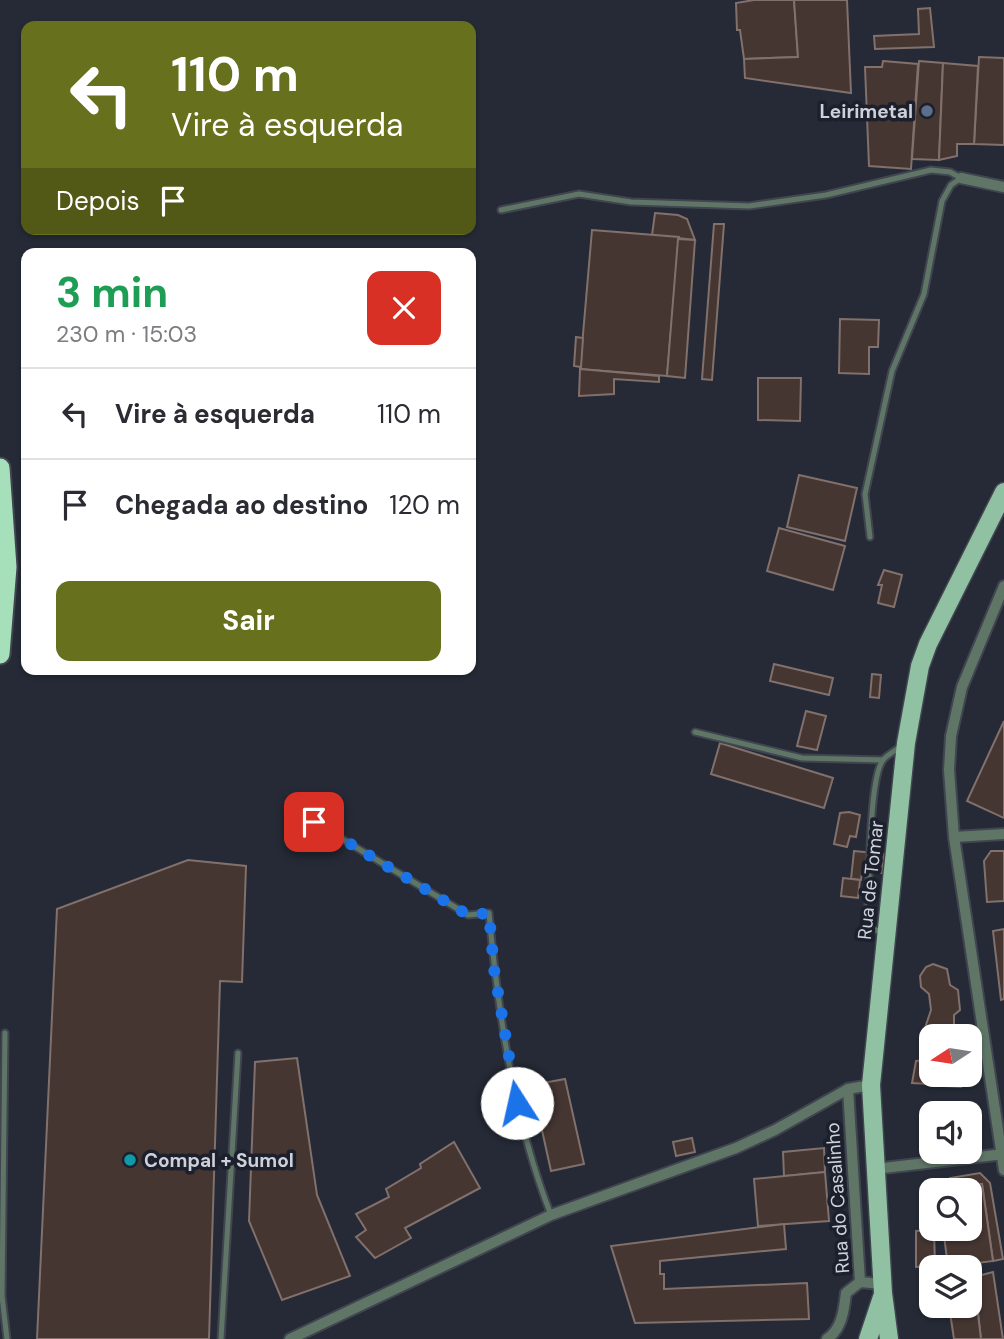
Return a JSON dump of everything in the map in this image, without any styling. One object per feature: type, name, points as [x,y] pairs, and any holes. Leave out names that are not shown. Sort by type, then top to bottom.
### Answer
[{"type":"highway","points":[[0,468],[7,567],[0,654]]},
{"type":"main road","name":"Rua de Tomar","points":[[889,1339],[883,1289],[871,1085],[906,743],[920,666],[928,644],[1004,492]]},
{"type":"main road","name":"Rua de Tomar","points":[[868,1339],[883,1289]]},
{"type":"street","points":[[961,178],[992,187],[1004,187]]},
{"type":"street","points":[[992,187],[1004,196]]},
{"type":"street","points":[[1004,586],[966,674],[953,719],[949,770],[954,836],[1004,1170]]},
{"type":"street","points":[[954,836],[1004,834]]},
{"type":"street","points":[[290,1339],[551,1214],[736,1148],[775,1130],[848,1089],[871,1085]]},
{"type":"street","name":"Rua do Casalinho","points":[[848,1089],[860,1282],[883,1289]]},
{"type":"street","points":[[875,1169],[1003,1154]]},
{"type":"street","points":[[827,1339],[833,1335],[844,1314],[846,1293],[860,1282]]},
{"type":"lane","points":[[501,210],[579,194],[631,201],[749,206],[826,195],[931,170],[950,172],[961,178],[951,185],[943,201],[924,294],[892,371],[865,494],[870,537]]},
{"type":"lane","points":[[695,732],[802,758],[883,760]]},
{"type":"lane","points":[[886,932],[872,929],[867,922],[870,840],[876,781],[883,760],[906,743]]},
{"type":"lane","points":[[314,822],[468,915],[489,913],[494,969],[517,1103],[538,1181],[551,1214]]},
{"type":"lane","points":[[5,1033],[2,1296],[7,1339]]},
{"type":"lane","points":[[221,1339],[238,1053]]},
{"type":"building","points":[[794,0],[798,57],[744,59],[740,30],[737,30],[736,3]]},
{"type":"building","points":[[794,0],[847,0],[851,93],[745,78],[744,59],[798,57]]},
{"type":"building","points":[[930,8],[934,47],[875,49],[874,36],[919,34],[918,9]]},
{"type":"building","points":[[979,57],[1004,58],[1004,145],[974,144]]},
{"type":"building","points":[[883,61],[918,64],[911,169],[869,166],[865,67],[882,67]]},
{"type":"building","points":[[919,61],[943,63],[939,160],[912,159]]},
{"type":"building","points":[[943,63],[978,66],[974,144],[957,144],[957,156],[939,160]]},
{"type":"building","points":[[655,213],[678,215],[687,219],[695,240],[652,235]]},
{"type":"building","points":[[714,224],[724,224],[712,380],[702,379]]},
{"type":"building","points":[[592,230],[679,237],[667,376],[580,369]]},
{"type":"building","points":[[678,239],[695,240],[685,378],[667,376]]},
{"type":"building","points":[[840,319],[879,320],[878,347],[869,347],[869,374],[839,373]]},
{"type":"building","points":[[576,337],[583,338],[581,367],[574,366]]},
{"type":"building","points":[[580,369],[659,376],[659,382],[614,379],[614,394],[579,396]]},
{"type":"building","points":[[758,378],[801,378],[800,421],[758,420]]},
{"type":"building","points":[[799,475],[857,488],[845,541],[787,527]]},
{"type":"building","points":[[779,528],[845,546],[833,590],[767,571]]},
{"type":"building","points":[[884,570],[902,575],[894,607],[878,603],[882,585],[878,585]]},
{"type":"building","points":[[774,664],[833,678],[829,695],[770,681]]},
{"type":"building","points":[[872,674],[881,675],[879,698],[870,697]]},
{"type":"building","points":[[806,711],[826,716],[817,750],[797,746]]},
{"type":"building","points":[[1004,721],[1004,818],[967,801]]},
{"type":"building","points":[[720,743],[833,778],[824,808],[711,774]]},
{"type":"building","points":[[840,813],[860,815],[856,837],[850,836],[847,847],[834,844]]},
{"type":"building","points":[[854,851],[884,854],[882,873],[862,871],[861,880],[851,879]]},
{"type":"building","points":[[991,851],[1004,851],[1004,901],[987,902],[984,861]]},
{"type":"building","name":"Compal + Sumol","points":[[188,860],[246,866],[242,982],[220,981],[209,1339],[37,1339],[57,909]]},
{"type":"building","points":[[843,878],[860,880],[858,898],[841,896]]},
{"type":"building","points":[[1004,929],[1004,999],[1001,1000],[993,931]]},
{"type":"building","points":[[933,964],[947,969],[950,985],[958,990],[960,1010],[954,1015],[954,1024],[926,1024],[931,1010],[929,994],[921,987],[920,976],[926,967]]},
{"type":"building","points":[[297,1058],[317,1195],[350,1276],[282,1300],[249,1221],[255,1062]]},
{"type":"building","points":[[916,1061],[919,1061],[919,1083],[912,1083]]},
{"type":"building","points":[[565,1079],[584,1164],[551,1171],[532,1085]]},
{"type":"building","points":[[692,1138],[695,1152],[676,1156],[673,1142]]},
{"type":"building","points":[[454,1142],[480,1188],[405,1228],[411,1238],[375,1258],[356,1237],[366,1230],[356,1214],[389,1197],[386,1189],[421,1168],[420,1164]]},
{"type":"building","points":[[824,1148],[825,1172],[784,1176],[783,1152]]},
{"type":"building","points":[[825,1172],[829,1221],[758,1226],[754,1179]]},
{"type":"building","points":[[980,1173],[990,1183],[1003,1259],[993,1261],[982,1178],[950,1178]]},
{"type":"building","points":[[982,1184],[993,1261],[982,1262],[982,1255],[946,1255],[945,1241],[982,1241]]},
{"type":"building","points":[[784,1224],[786,1249],[660,1261],[660,1274],[664,1274],[664,1289],[807,1283],[809,1319],[635,1323],[611,1246]]},
{"type":"building","points":[[916,1231],[919,1231],[919,1241],[934,1241],[935,1255],[919,1255],[919,1267],[916,1267]]},
{"type":"building","points":[[993,1272],[1003,1339],[981,1339],[979,1318],[982,1318],[982,1275]]},
{"type":"building","points":[[951,1318],[978,1318],[981,1339],[954,1339]]},
{"type":"place","name":"Leirimetal","points":[[927,111]]},
{"type":"place","name":"Compal + Sumol","points":[[130,1160]]},
{"type":"route","points":[[314,822],[468,915],[489,913],[494,969],[517,1103]]}]
